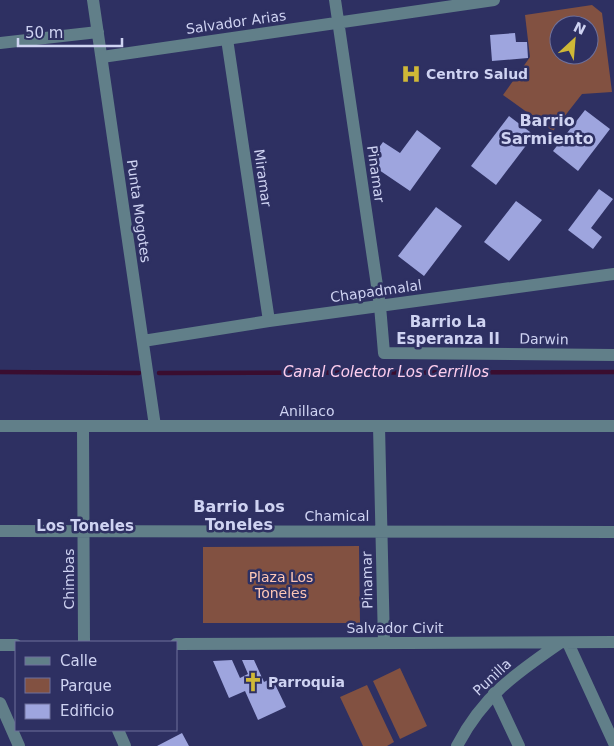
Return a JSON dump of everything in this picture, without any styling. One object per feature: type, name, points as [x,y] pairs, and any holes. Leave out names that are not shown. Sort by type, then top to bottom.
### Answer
[{"type":"street","name":"Punta Mogotes","points":[[93,0],[155,426]]},
{"type":"street","name":"Pinamar","points":[[335,0],[380,306],[384,353]]},
{"type":"street","name":"Salvador Arias","points":[[102,57],[494,0]]},
{"type":"street","points":[[0,43],[98,32]]},
{"type":"street","name":"Miramar","points":[[227,39],[269,321]]},
{"type":"street","name":"Chapadmalal","points":[[142,341],[269,321],[614,274]]},
{"type":"street","name":"Darwin","points":[[384,353],[614,355]]},
{"type":"street","name":"Anillaco","points":[[0,426],[614,426]]},
{"type":"street","name":"Chimbas","points":[[83,426],[84,641]]},
{"type":"street","name":"Pinamar","points":[[379,426],[384,643]]},
{"type":"street","name":"Chamical","points":[[0,531],[614,532]]},
{"type":"street","name":"Salvador Civit","points":[[178,644],[614,642]]},
{"type":"street","points":[[564,643],[614,742]]},
{"type":"street","name":"Punilla","points":[[457,746],[479,710],[494,693],[514,676],[564,643]]},
{"type":"street","points":[[0,645],[15,645]]},
{"type":"street","points":[[494,693],[519,746]]},
{"type":"street","points":[[0,703],[19,746]]},
{"type":"street","points":[[118,731],[125,746]]},
{"type":"green space","points":[[592,5],[602,13],[612,92],[582,94],[553,131],[503,95],[530,57],[525,15]]},
{"type":"green space","name":"Plaza Los Toneles","points":[[359,546],[360,623],[203,623],[203,547]]},
{"type":"green space","points":[[400,668],[427,726],[400,739],[373,681]]},
{"type":"green space","points":[[367,685],[394,742],[387,746],[363,746],[340,697]]},
{"type":"building","points":[[515,33],[516,42],[527,42],[528,58],[492,61],[490,35]]},
{"type":"building","points":[[585,110],[610,129],[578,171],[553,151]]},
{"type":"building","points":[[509,116],[534,135],[496,185],[471,166]]},
{"type":"building","points":[[417,130],[441,148],[410,191],[379,170],[375,153],[383,142],[400,153]]},
{"type":"building","points":[[599,189],[613,199],[591,228],[602,237],[593,249],[568,230]]},
{"type":"building","points":[[516,201],[542,220],[509,261],[484,242]]},
{"type":"building","points":[[436,207],[462,226],[424,276],[398,256]]},
{"type":"building","points":[[232,660],[240,678],[248,674],[242,660],[254,660],[264,682],[272,678],[286,707],[258,720],[245,691],[229,698],[213,661]]},
{"type":"building","points":[[182,733],[189,746],[157,746]]},
{"type":"waterway","name":"Canal Colector Los Cerrillos","points":[[0,372],[139,373]]},
{"type":"waterway","name":"Canal Colector Los Cerrillos","points":[[159,373],[614,372]]},
{"type":"place","name":"Centro Salud","points":[[411,74]]},
{"type":"place","name":"Parroquia","points":[[253,682]]},
{"type":"district","name":"Barrio Sarmiento","points":[[547,129]]},
{"type":"district","name":"Barrio La Esperanza II","points":[[448,330]]},
{"type":"district","name":"Barrio Los Toneles","points":[[239,515]]},
{"type":"district","name":"Los Toneles","points":[[85,526]]}]
